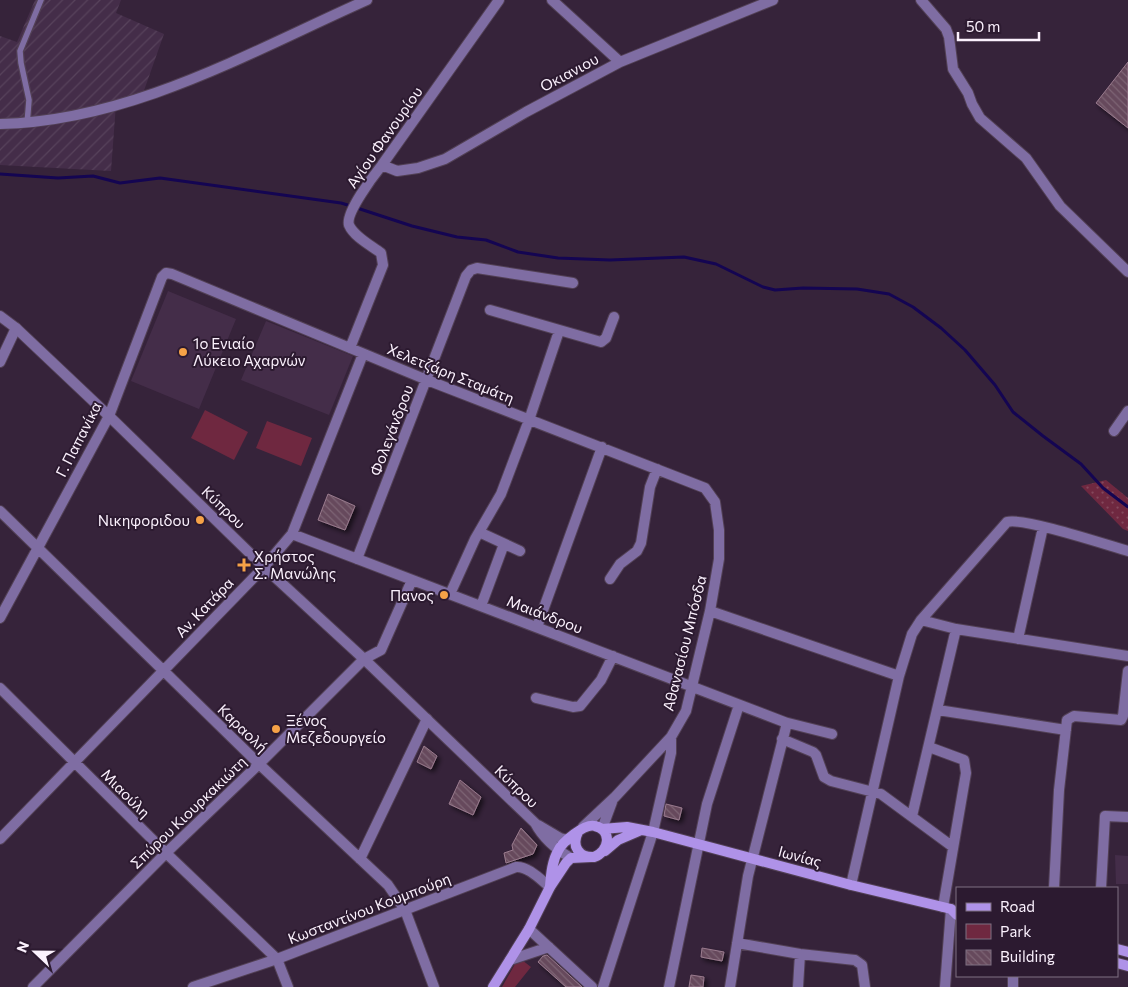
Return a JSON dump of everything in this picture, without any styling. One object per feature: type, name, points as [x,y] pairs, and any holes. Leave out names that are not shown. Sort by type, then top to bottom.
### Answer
[{"type":"main road","points":[[550,887],[552,868],[558,850],[580,830],[594,825],[602,830],[606,835],[607,841],[602,853]]},
{"type":"main road","name":"Ιωνίας","points":[[602,830],[627,827],[648,831],[952,910]]},
{"type":"main road","points":[[580,830],[575,840],[577,849],[583,855],[591,857]]},
{"type":"main road","points":[[493,987],[529,929],[550,887],[566,863],[572,858],[591,857],[602,853],[618,840],[648,831]]},
{"type":"street","points":[[0,124],[27,124],[99,111],[180,84],[367,0]]},
{"type":"street","name":"Αγίου Φανουρίου","points":[[350,348],[383,265],[382,253],[359,237],[350,227],[348,220],[351,212],[367,183],[382,165],[499,0]]},
{"type":"street","points":[[552,0],[620,62]]},
{"type":"street","name":"Οκιανιου","points":[[382,165],[398,171],[418,168],[445,159],[526,112],[620,62],[773,0]]},
{"type":"street","points":[[921,0],[946,30],[949,36],[954,70],[968,92],[980,118],[1026,158],[1060,206],[1128,272]]},
{"type":"street","name":"Φολεγάνδρου","points":[[357,559],[466,276],[471,270],[477,268],[573,283]]},
{"type":"street","name":"Γ. Παπανίκα","points":[[0,618],[109,416],[162,277],[166,273],[172,274]]},
{"type":"street","name":"Χελετζάρη Σταμάτη","points":[[172,274],[427,380],[705,488],[715,502]]},
{"type":"street","points":[[490,310],[602,342],[606,338],[614,317]]},
{"type":"street","name":"Κύπρου","points":[[0,316],[16,328],[109,416],[264,567],[364,659],[535,823],[560,838],[568,840]]},
{"type":"street","points":[[0,362],[16,328]]},
{"type":"street","points":[[450,594],[470,549],[501,494],[529,420],[559,330]]},
{"type":"street","name":"Αν. Κατάρα","points":[[0,839],[264,567],[292,534],[363,354]]},
{"type":"street","points":[[1114,431],[1128,411]]},
{"type":"street","points":[[537,627],[602,447]]},
{"type":"street","points":[[610,579],[620,564],[637,551],[641,543],[650,487],[657,469]]},
{"type":"street","name":"Αθανασίου Μπόσδα","points":[[580,830],[615,797],[671,737],[686,711],[710,612],[719,559],[719,530],[715,502]]},
{"type":"street","name":"Καραολή","points":[[0,511],[259,764],[388,885],[405,910],[434,987]]},
{"type":"street","points":[[851,885],[899,676],[912,634],[922,620],[1007,522],[1013,520],[1128,550]]},
{"type":"street","points":[[1018,639],[1043,527]]},
{"type":"street","points":[[479,532],[520,551]]},
{"type":"street","name":"Μαιάνδρου","points":[[292,534],[786,722],[832,734]]},
{"type":"street","points":[[481,606],[504,544]]},
{"type":"street","name":"Σπύρου Κιουρκακιώτη","points":[[33,987],[166,853],[259,764],[364,659],[380,650],[412,580]]},
{"type":"street","points":[[710,612],[899,676]]},
{"type":"street","points":[[922,620],[956,629],[1128,656]]},
{"type":"street","points":[[912,816],[930,747],[956,629]]},
{"type":"street","points":[[536,698],[573,707],[580,706],[600,680],[613,656]]},
{"type":"street","points":[[1054,887],[1059,790],[1069,717],[1121,720],[1128,671]]},
{"type":"street","name":"Μιαούλη","points":[[0,688],[74,763],[277,959],[288,987]]},
{"type":"street","points":[[669,987],[706,804],[739,704]]},
{"type":"street","points":[[938,710],[1066,730]]},
{"type":"street","points":[[360,859],[427,719]]},
{"type":"street","points":[[730,987],[752,859],[786,722]]},
{"type":"street","points":[[603,987],[671,753],[671,737]]},
{"type":"street","points":[[782,739],[813,752],[816,755],[824,777],[831,781],[881,794],[953,847]]},
{"type":"street","points":[[930,747],[964,760],[966,773],[953,847],[952,910],[946,987]]},
{"type":"street","name":"Αθανασίου Μπόσδα","points":[[602,830],[615,797]]},
{"type":"street","points":[[1101,887],[1105,816],[1128,817]]},
{"type":"street","name":"Κύπρου","points":[[535,823],[540,832],[558,850],[572,858]]},
{"type":"street","name":"Κωσταντίνου Κουμπούρη","points":[[193,987],[277,959],[516,868],[526,869],[550,887]]},
{"type":"street","points":[[529,929],[592,987]]},
{"type":"street","points":[[737,943],[800,954],[855,960],[862,965],[865,987]]},
{"type":"street","points":[[510,960],[549,947]]},
{"type":"street","points":[[798,987],[800,954]]},
{"type":"lane","points":[[27,124],[29,100],[20,51],[41,0]]},
{"type":"shaded area","points":[[35,0],[121,0],[116,13],[164,34],[141,99],[116,104],[111,171],[0,165],[0,36],[17,42]]},
{"type":"shaded area","name":"1ο Ενιαίο Λύκειο Αχαρνών","points":[[168,291],[236,319],[199,409],[131,381]]},
{"type":"shaded area","points":[[266,321],[353,356],[329,415],[241,380]]},
{"type":"shaded area","points":[[1115,855],[1128,856],[1128,884],[1116,884]]},
{"type":"green space","points":[[205,410],[248,432],[234,460],[191,438]]},
{"type":"green space","points":[[267,421],[312,438],[301,466],[256,448]]},
{"type":"green space","points":[[1106,480],[1128,498],[1128,531],[1123,529],[1081,486]]},
{"type":"green space","points":[[522,960],[531,967],[515,987],[502,987],[515,964]]},
{"type":"building","points":[[1128,62],[1128,128],[1096,103]]},
{"type":"building","points":[[328,494],[355,506],[345,530],[318,520]]},
{"type":"building","points":[[424,746],[437,756],[431,769],[417,762]]},
{"type":"building","points":[[460,780],[481,797],[473,815],[449,804]]},
{"type":"building","points":[[666,804],[682,808],[679,820],[664,816]]},
{"type":"building","points":[[521,828],[537,845],[533,854],[506,863],[504,853],[513,850],[512,845]]},
{"type":"building","points":[[702,948],[724,952],[722,961],[701,957]]},
{"type":"building","points":[[547,955],[582,987],[566,987],[538,962],[543,956]]},
{"type":"building","points":[[691,975],[704,977],[703,987],[689,987]]},
{"type":"waterway","points":[[0,174],[58,178],[93,176],[120,183],[160,178],[341,203],[351,206]]},
{"type":"waterway","points":[[357,208],[412,226],[457,237],[486,240],[518,252],[558,258],[610,260],[684,257],[716,264],[763,287],[775,290],[803,288],[857,289],[889,294],[913,307],[941,328],[965,350],[995,385],[1013,412],[1081,464],[1103,488],[1128,507]]},
{"type":"place","name":"1ο Ενιαίο Λύκειο Αχαρνών","points":[[183,352]]},
{"type":"place","name":"Νικηφοριδου","points":[[200,520]]},
{"type":"place","name":"Χρήστος Σ. Μανώλης","points":[[244,565]]},
{"type":"place","name":"Πανος","points":[[444,595]]},
{"type":"place","name":"Ξένος Μεζεδουργείο","points":[[276,729]]}]
